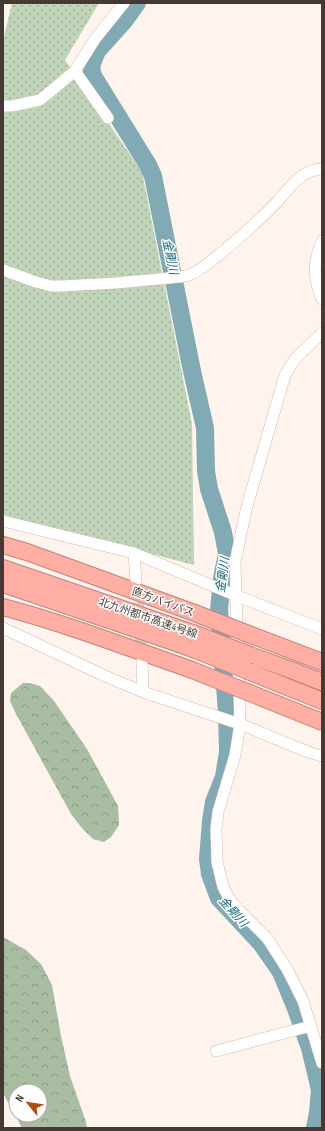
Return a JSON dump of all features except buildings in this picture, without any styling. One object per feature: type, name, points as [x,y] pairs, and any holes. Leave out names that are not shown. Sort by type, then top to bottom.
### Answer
[{"type":"highway","name":"直方バイパス","points":[[3,545],[27,552],[192,612],[322,662]]},
{"type":"highway","name":"北九州都市高速4号線","points":[[3,568],[193,633],[292,670]]},
{"type":"highway","name":"北九州都市高速4号線","points":[[3,584],[193,649],[282,685]]},
{"type":"highway","points":[[3,607],[192,670],[322,722]]},
{"type":"highway","points":[[292,670],[322,678]]},
{"type":"highway","points":[[292,670],[322,682]]},
{"type":"highway","points":[[282,685],[322,701]]},
{"type":"highway","points":[[282,685],[322,708]]},
{"type":"street","points":[[3,106],[12,106],[40,100],[75,71],[95,40],[124,3]]},
{"type":"street","points":[[75,71],[108,118]]},
{"type":"street","points":[[3,270],[51,286],[116,283],[190,275],[202,268],[241,237],[276,203],[300,176],[308,172],[322,169]]},
{"type":"street","points":[[322,241],[315,264],[315,277],[322,298]]},
{"type":"street","points":[[322,333],[295,359],[286,375],[247,506],[235,562],[240,724],[235,755],[218,812],[216,829],[217,862],[223,887],[232,903],[267,938],[287,969],[303,1001],[322,1063]]},
{"type":"street","points":[[3,521],[134,553],[237,596],[322,629]]},
{"type":"street","points":[[134,553],[136,581]]},
{"type":"street","points":[[3,628],[98,673],[143,692],[240,724],[308,752],[322,756]]},
{"type":"street","points":[[142,661],[143,692]]},
{"type":"street","points":[[216,1051],[311,1026]]},
{"type":"green space","points":[[12,3],[99,3],[65,60],[142,172],[192,424],[194,565],[3,515],[3,41]]},
{"type":"green space","points":[[23,683],[30,683],[40,686],[54,701],[87,749],[118,806],[119,825],[111,837],[104,842],[93,839],[71,814],[15,712],[10,701],[11,693]]},
{"type":"green space","points":[[3,937],[26,950],[41,964],[52,985],[70,1076],[87,1128],[22,1128],[19,1123],[48,1123],[48,1083],[8,1083],[8,1102],[3,1093]]},
{"type":"waterway","name":"金剛川","points":[[137,3],[124,21],[97,51],[91,66],[93,76],[148,165],[153,176],[192,371],[205,428],[206,471],[209,489],[223,532],[227,554],[222,578],[219,610],[227,712],[228,752],[224,777],[214,802],[211,821],[208,859],[210,874],[219,898],[261,943],[281,972],[310,1048],[320,1090],[315,1128]]},
{"type":"tunnel","points":[[137,586],[142,659]]}]
